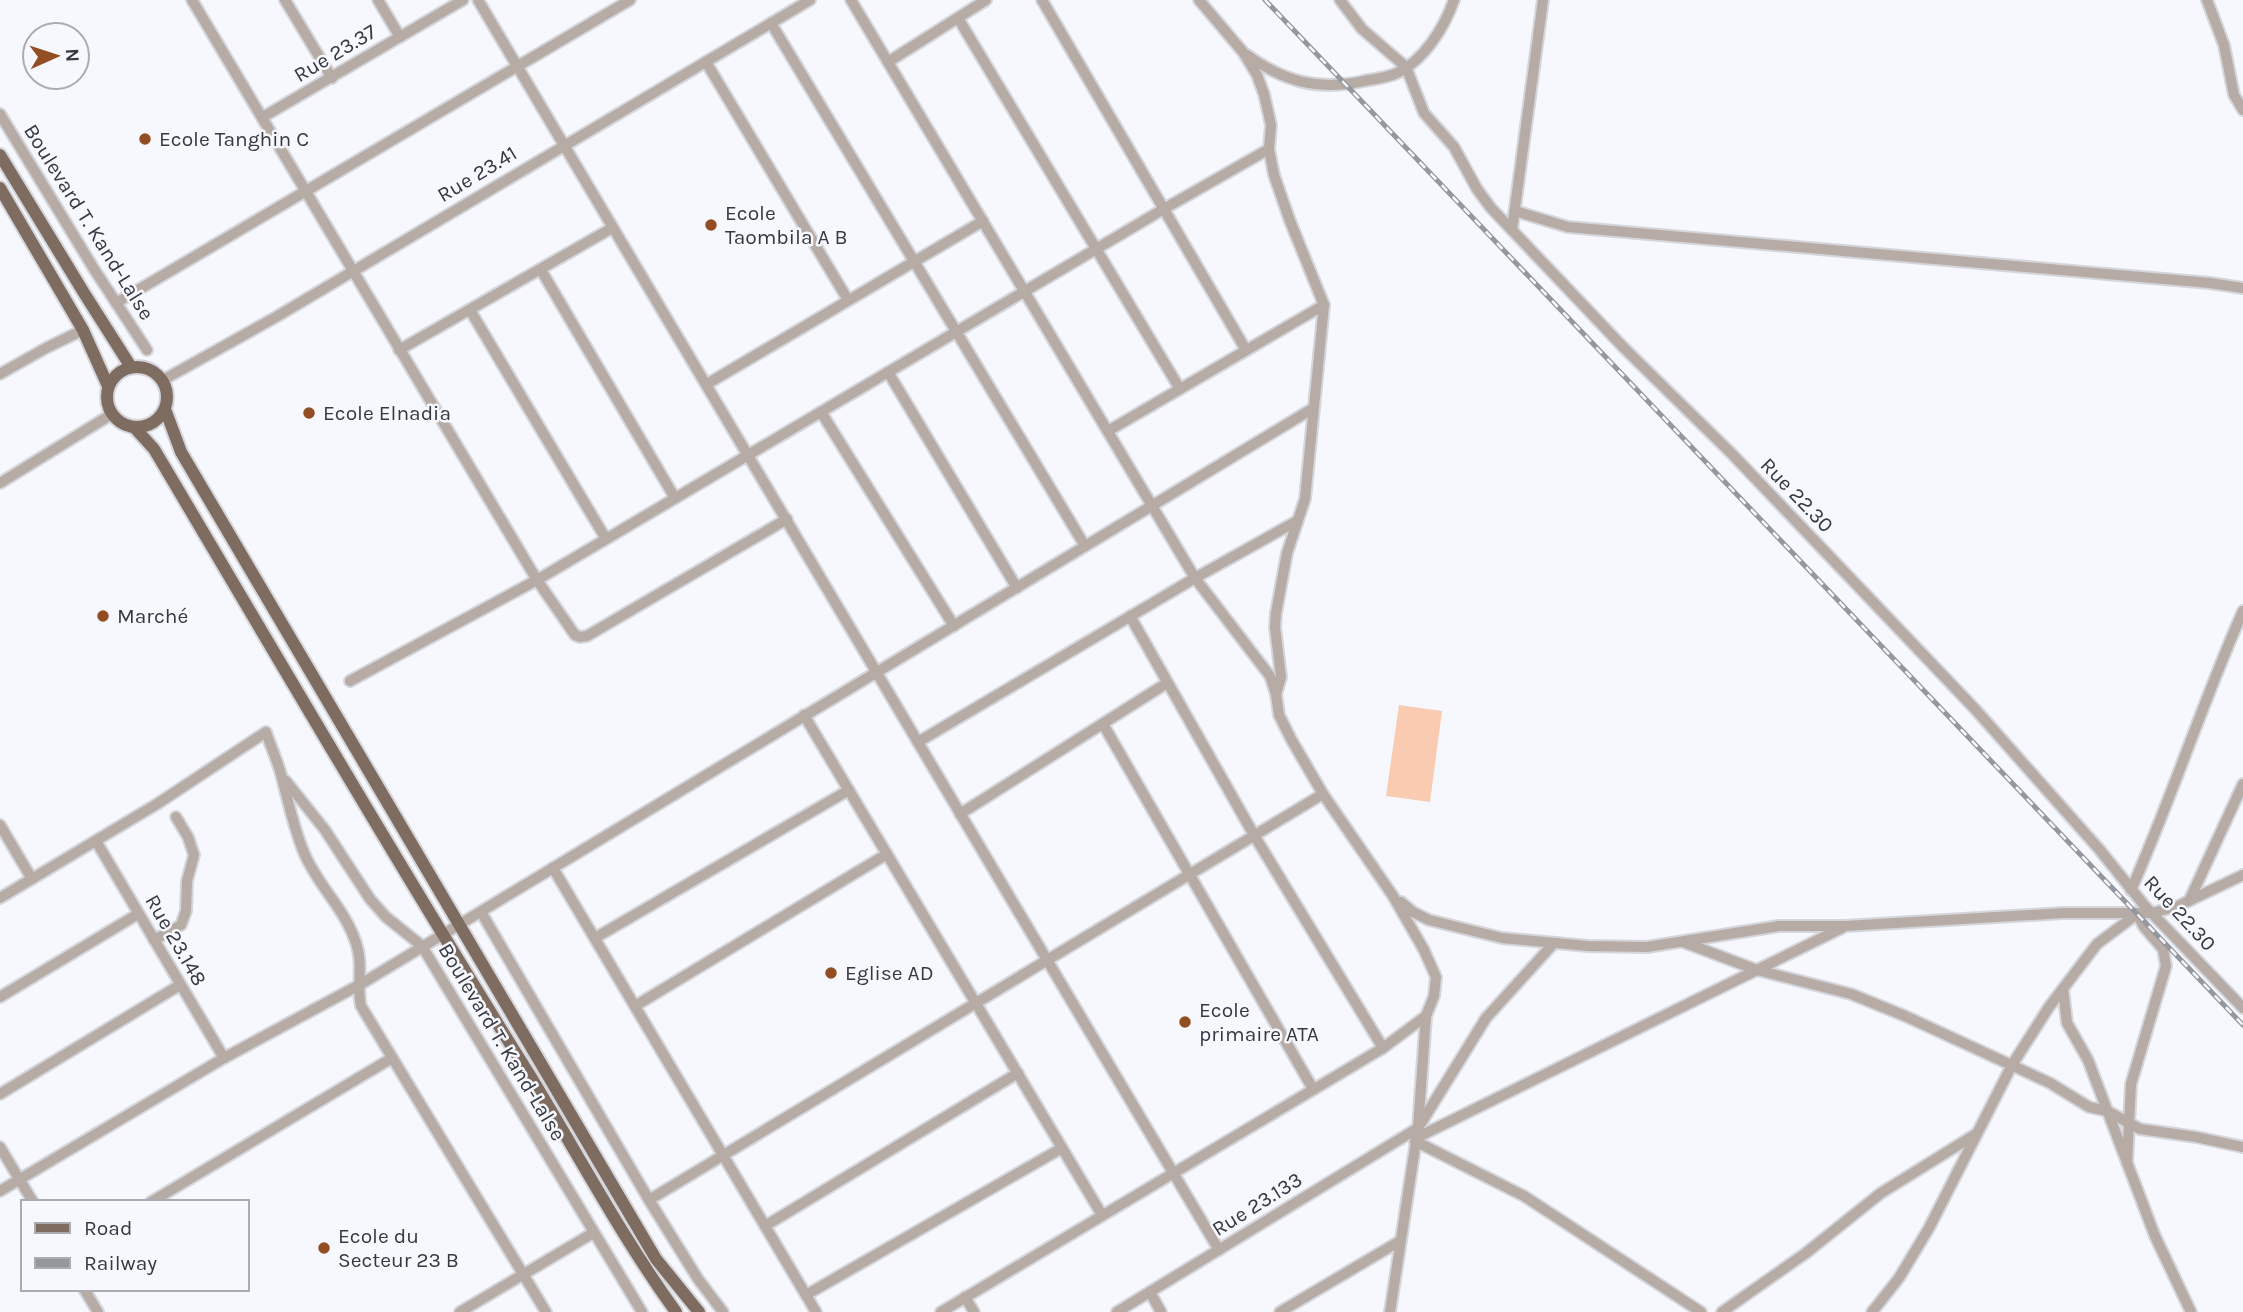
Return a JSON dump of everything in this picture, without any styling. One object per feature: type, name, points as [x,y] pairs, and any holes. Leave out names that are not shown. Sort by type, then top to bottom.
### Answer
[{"type":"main road","points":[[0,155],[131,367]]},
{"type":"main road","points":[[0,188],[83,330],[108,386],[108,405],[112,414],[125,425],[134,427],[153,423],[165,409]]},
{"type":"main road","points":[[108,386],[122,370],[131,367],[150,369],[163,380],[167,389],[165,409],[181,452],[656,1259],[699,1312]]},
{"type":"main road","points":[[134,427],[154,449],[641,1264],[676,1312]]},
{"type":"street","points":[[192,0],[537,580],[575,635],[583,637],[787,519]]},
{"type":"street","points":[[285,0],[332,78]]},
{"type":"street","points":[[378,0],[400,37]]},
{"type":"street","name":"Rue 23.37","points":[[263,117],[463,0]]},
{"type":"street","points":[[478,0],[1219,1250]]},
{"type":"street","points":[[116,303],[630,0]]},
{"type":"street","name":"Rue 23.41","points":[[163,380],[354,271],[810,0]]},
{"type":"street","points":[[851,0],[1195,578],[1270,676],[1279,715],[1323,794],[1393,896],[1436,977],[1434,996],[1426,1016],[1416,1136],[1390,1312]]},
{"type":"street","points":[[888,62],[986,0]]},
{"type":"street","points":[[1042,0],[1246,350]]},
{"type":"street","points":[[1199,0],[1243,52],[1265,94],[1271,125],[1269,149],[1274,175],[1324,305],[1305,499],[1287,553],[1276,613],[1281,677],[1276,694]]},
{"type":"street","name":"Rue 22.30","points":[[1340,0],[1362,29],[1406,67],[1424,113],[1454,147],[1491,208],[1624,348],[1732,454],[1975,709],[2091,840],[2151,913],[2243,1008]]},
{"type":"street","points":[[1243,52],[1273,72],[1328,87],[1385,77],[1406,67],[1421,54],[1436,36],[1454,0]]},
{"type":"street","points":[[1512,230],[1543,0]]},
{"type":"street","points":[[2207,0],[2224,45],[2234,95],[2243,110]]},
{"type":"street","points":[[958,18],[1180,389]]},
{"type":"street","points":[[771,23],[1085,546]]},
{"type":"street","points":[[706,62],[848,300]]},
{"type":"street","name":"Boulevard T. Kand-Lalse","points":[[0,114],[147,350]]},
{"type":"street","points":[[350,681],[537,580],[1269,149]]},
{"type":"street","points":[[1515,211],[1568,227],[2243,288]]},
{"type":"street","points":[[706,384],[983,221]]},
{"type":"street","points":[[399,350],[612,228]]},
{"type":"street","points":[[541,270],[675,498]]},
{"type":"street","points":[[1108,432],[1324,305]]},
{"type":"street","points":[[470,310],[606,539]]},
{"type":"street","points":[[0,374],[83,330]]},
{"type":"street","points":[[888,372],[1017,588]]},
{"type":"street","points":[[0,1191],[224,1058],[360,984],[481,912],[1312,409]]},
{"type":"street","points":[[821,412],[954,626]]},
{"type":"street","points":[[0,482],[112,414]]},
{"type":"street","points":[[918,741],[1195,578],[1298,521]]},
{"type":"street","points":[[2131,890],[2164,815],[2205,699],[2243,611]]},
{"type":"street","points":[[1130,616],[1254,835],[1383,1048]]},
{"type":"street","points":[[960,814],[1167,683]]},
{"type":"street","points":[[804,715],[1102,1215]]},
{"type":"street","points":[[1103,724],[1313,1089]]},
{"type":"street","points":[[0,898],[96,841],[266,732],[304,853],[313,873],[337,904],[356,943],[362,968],[359,995],[361,1006],[546,1312]]},
{"type":"street","name":"Boulevard T. Kand-Lalse","points":[[282,776],[325,830],[370,899],[386,917],[422,946],[642,1312]]},
{"type":"street","points":[[2189,901],[2243,784]]},
{"type":"street","points":[[595,938],[849,790]]},
{"type":"street","points":[[649,1199],[1323,794]]},
{"type":"street","points":[[154,940],[181,925],[186,911],[187,881],[194,855],[188,837],[176,817]]},
{"type":"street","points":[[0,825],[32,879]]},
{"type":"street","name":"Rue 23.148","points":[[96,841],[224,1058]]},
{"type":"street","points":[[635,1006],[887,854]]},
{"type":"street","points":[[553,869],[816,1312]]},
{"type":"street","points":[[1393,896],[1413,912],[1460,929],[1502,938],[1622,948],[1684,942],[1759,928],[1845,926],[2064,913],[2151,913],[2176,907],[2243,876]]},
{"type":"street","points":[[481,912],[649,1199],[698,1279],[723,1312]]},
{"type":"street","points":[[0,997],[138,914]]},
{"type":"street","points":[[1872,1312],[1886,1298],[1913,1254],[2012,1065],[2097,944],[2137,914]]},
{"type":"street","points":[[2127,1163],[2131,1084],[2166,966],[2162,949],[2137,914]]},
{"type":"street","name":"Rue 23.133","points":[[1116,1312],[1416,1136],[1845,926]]},
{"type":"street","points":[[1684,942],[1757,970],[1851,994],[1905,1016],[2060,1088],[2089,1107],[2107,1111],[2140,1129],[2196,1136],[2243,1147]]},
{"type":"street","points":[[1416,1136],[1486,1018],[1554,943]]},
{"type":"street","points":[[0,1094],[180,985]]},
{"type":"street","points":[[2063,989],[2067,1023],[2088,1060],[2155,1236],[2191,1312]]},
{"type":"street","points":[[941,1312],[1383,1048],[1426,1016]]},
{"type":"street","points":[[154,1200],[392,1058]]},
{"type":"street","points":[[765,1226],[1018,1073]]},
{"type":"street","points":[[1722,1312],[1806,1253],[1897,1183],[1978,1133]]},
{"type":"street","points":[[1416,1136],[1524,1196],[1701,1312]]},
{"type":"street","points":[[0,1147],[32,1200]]},
{"type":"street","points":[[806,1295],[1062,1148]]},
{"type":"street","points":[[460,1312],[593,1233]]},
{"type":"street","points":[[1280,1312],[1400,1241]]},
{"type":"street","points":[[85,1291],[98,1312]]},
{"type":"street","points":[[1150,1292],[1161,1312]]},
{"type":"street","points":[[965,1297],[974,1312]]},
{"type":"shaded area","points":[[1399,705],[1442,711],[1430,802],[1386,796]]},
{"type":"railway","points":[[1265,0],[2243,1025]]},
{"type":"place","name":"Ecole Tanghin C","points":[[145,139]]},
{"type":"place","name":"Ecole Taombila A B","points":[[711,225]]},
{"type":"place","name":"Ecole Elnadia","points":[[309,413]]},
{"type":"place","name":"Marché","points":[[103,616]]},
{"type":"place","name":"Eglise AD","points":[[831,973]]},
{"type":"place","name":"Ecole primaire ATA","points":[[1185,1022]]},
{"type":"place","name":"Ecole du Secteur 23 B","points":[[324,1248]]}]
